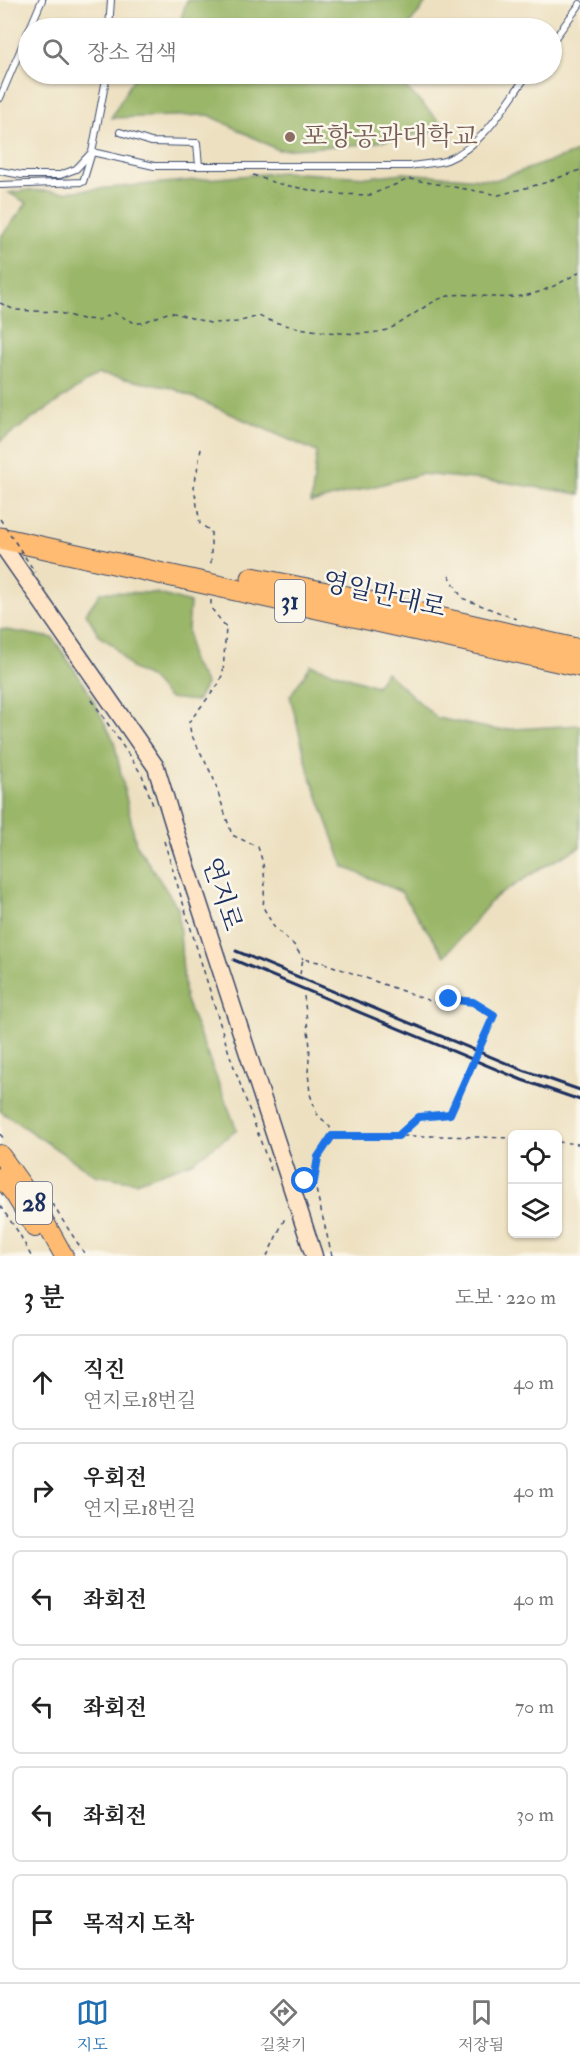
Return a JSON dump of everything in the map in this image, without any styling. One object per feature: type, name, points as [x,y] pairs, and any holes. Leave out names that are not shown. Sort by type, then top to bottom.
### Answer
[{"type":"highway","name":"영일만대로","points":[[0,526],[347,597],[580,650]]},
{"type":"highway","name":"영일만대로","points":[[0,540],[580,666]]},
{"type":"main road","name":"연지로","points":[[0,540],[30,574],[156,767],[315,1256]]},
{"type":"main road","name":"28","points":[[0,1154],[32,1199],[64,1256]]},
{"type":"main road","points":[[0,1177],[14,1194],[53,1256]]},
{"type":"lane","points":[[34,18],[42,0]]},
{"type":"lane","points":[[110,18],[111,0]]},
{"type":"lane","points":[[562,28],[580,4]]},
{"type":"lane","points":[[0,98],[18,56]]},
{"type":"lane","points":[[0,185],[83,182],[92,152],[105,84]]},
{"type":"lane","points":[[92,152],[154,166],[410,166],[444,161],[468,150],[478,140],[520,84]]},
{"type":"lane","points":[[120,132],[151,142],[197,143],[200,166]]},
{"type":"lane","points":[[0,171],[22,175],[60,175],[76,169],[92,152]]},
{"type":"path","points":[[246,173],[275,183],[329,194],[370,195],[409,179],[499,195],[544,183],[580,170]]},
{"type":"path","points":[[0,303],[15,310],[56,312],[82,319],[98,320],[114,313],[135,323],[141,323],[170,312],[210,323],[220,323],[243,321],[259,316],[269,322],[279,324],[369,334],[391,328],[443,297],[455,295],[513,297],[550,288],[580,271]]},
{"type":"path","points":[[201,449],[194,487],[200,524],[212,531],[211,565]]},
{"type":"path","points":[[0,519],[30,574]]},
{"type":"path","points":[[449,575],[462,598],[516,619]]},
{"type":"path","points":[[211,600],[211,608],[226,627],[223,673],[218,685],[189,722],[191,734],[213,777],[232,835],[258,847],[264,863],[263,907],[274,927],[294,945],[303,959],[300,974]]},
{"type":"path","points":[[92,700],[142,775],[155,812]]},
{"type":"path","points":[[162,833],[229,1053],[273,1175]]},
{"type":"path","points":[[303,959],[324,963],[434,1002],[449,999],[473,1002],[494,1015],[450,1114],[419,1117],[398,1136]]},
{"type":"path","points":[[304,996],[309,1047],[310,1094],[317,1114],[330,1127],[332,1136],[318,1157],[314,1181],[332,1256]]},
{"type":"path","points":[[332,1136],[508,1138]]},
{"type":"path","points":[[562,1142],[580,1144]]},
{"type":"path","points":[[305,1181],[314,1181]]},
{"type":"path","points":[[0,1206],[19,1233],[31,1256]]},
{"type":"path","points":[[267,1256],[287,1216],[285,1208]]},
{"type":"green space","points":[[187,0],[428,0],[414,18],[181,18]]},
{"type":"green space","points":[[130,84],[403,84],[447,129],[366,144],[278,150],[209,115],[111,118]]},
{"type":"green space","points":[[580,151],[580,494],[503,482],[421,474],[311,503],[317,452],[172,388],[98,374],[0,441],[0,238],[27,203],[9,193],[28,190],[64,192],[284,172],[368,177],[403,173],[495,180]]},
{"type":"green space","points":[[101,592],[156,593],[190,603],[188,630],[191,660],[206,684],[197,701],[168,698],[150,678],[131,668],[112,644],[100,637],[86,613]]},
{"type":"green space","points":[[0,629],[53,638],[86,687],[114,741],[136,844],[178,908],[185,998],[237,1130],[192,1162],[136,1182],[95,1175],[0,1111]]},
{"type":"green space","points":[[311,665],[376,686],[386,672],[437,718],[498,730],[580,725],[580,847],[494,898],[445,956],[401,892],[344,867],[309,772],[290,696]]},
{"type":"railway","points":[[236,951],[523,1070],[580,1090]]},
{"type":"railway","points":[[234,960],[522,1080],[580,1100]]},
{"type":"place","name":"포항공과대학교","points":[[290,137]]},
{"type":"route","points":[[305,1181],[314,1181],[318,1157],[332,1136],[398,1136],[419,1117],[450,1114],[494,1015],[473,1002],[449,999]]}]
